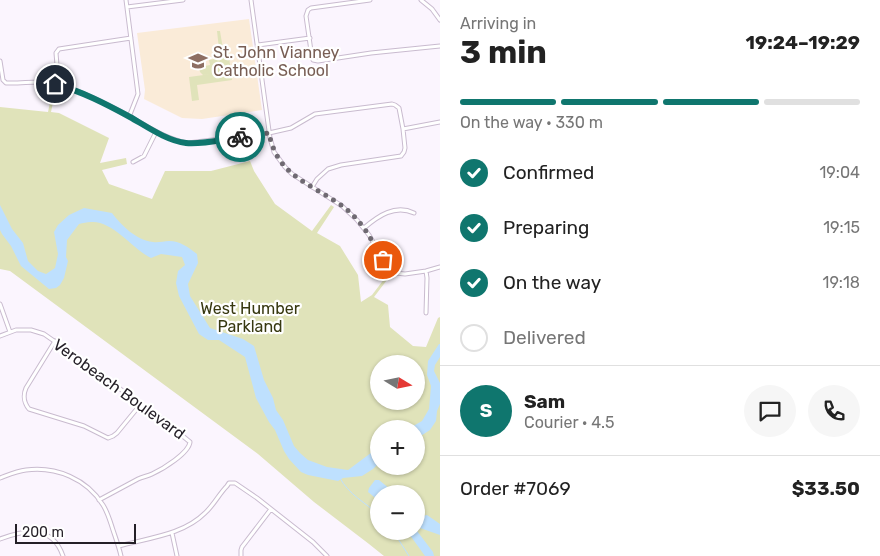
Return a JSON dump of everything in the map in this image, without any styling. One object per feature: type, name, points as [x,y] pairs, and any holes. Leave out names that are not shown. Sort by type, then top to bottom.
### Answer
[{"type":"street","points":[[126,0],[138,94],[129,117]]},
{"type":"street","points":[[128,7],[183,0]]},
{"type":"street","points":[[251,0],[269,133],[274,152],[292,174],[342,206],[357,220],[369,235],[388,268],[400,274],[426,271],[440,267]]},
{"type":"street","points":[[370,0],[308,10],[306,16],[313,60],[318,61],[370,53],[440,46]]},
{"type":"street","points":[[421,0],[436,13],[440,20]]},
{"type":"street","points":[[54,84],[56,52],[59,49],[131,38]]},
{"type":"street","points":[[258,45],[310,38]]},
{"type":"street","points":[[0,61],[3,80],[6,83],[40,82],[54,84],[88,96],[156,132],[188,143],[269,133],[291,128],[316,114],[392,104],[399,108],[405,148],[401,156],[341,165],[328,169],[320,175],[312,187]]},
{"type":"street","points":[[403,129],[440,122]]},
{"type":"street","points":[[133,162],[144,156],[156,132]]},
{"type":"street","points":[[364,228],[378,217],[390,211],[406,209],[414,213]]},
{"type":"street","points":[[426,271],[426,313]]},
{"type":"street","points":[[0,304],[10,332]]},
{"type":"street","name":"Verobeach Boulevard","points":[[0,336],[16,330],[26,329],[44,334],[188,439],[190,444],[181,455],[166,467],[142,477],[99,500]]},
{"type":"street","points":[[55,341],[26,388],[24,397],[29,409],[84,426],[108,438],[117,433],[140,404]]},
{"type":"street","points":[[0,478],[26,470],[43,470],[55,471],[81,482],[90,489],[108,514],[121,556]]},
{"type":"street","points":[[119,546],[172,533],[192,524],[204,515],[223,489],[229,484],[234,483],[257,498],[313,542],[327,556]]},
{"type":"street","points":[[241,556],[242,547],[271,509]]},
{"type":"street","points":[[0,539],[13,534],[37,531],[52,538],[59,546],[63,556]]},
{"type":"street","points":[[172,533],[177,556]]},
{"type":"shaded area","name":"St. John Vianney Catholic School","points":[[249,19],[262,110],[202,119],[182,118],[144,99],[145,90],[137,33]]},
{"type":"green space","points":[[217,31],[220,31],[223,49],[228,49],[232,80],[197,85],[199,100],[192,101],[189,77],[211,74],[203,75],[199,67],[210,65],[209,60],[220,58]]},
{"type":"green space","name":"West Humber Parkland","points":[[52,93],[55,93],[51,112],[59,113],[109,138],[100,163],[126,158],[127,164],[102,170],[109,184],[152,199],[165,171],[211,171],[250,161],[254,171],[275,204],[312,231],[331,205],[334,207],[317,233],[340,246],[358,275],[361,302],[372,295],[388,274],[390,276],[374,297],[388,305],[390,327],[413,346],[426,347],[440,317],[440,556],[384,556],[314,502],[258,454],[10,271],[0,269],[0,107],[48,112]]},
{"type":"water","points":[[0,205],[12,229],[23,243],[28,261],[38,271],[46,274],[55,268],[58,254],[54,232],[58,225],[69,215],[84,208],[112,213],[135,235],[147,241],[169,241],[184,245],[197,254],[198,263],[188,284],[190,296],[210,328],[243,339],[254,346],[264,380],[273,398],[276,410],[283,420],[294,446],[308,460],[327,467],[348,470],[370,454],[370,471],[362,476],[343,478],[338,481],[301,472],[289,459],[256,398],[245,357],[219,340],[208,340],[199,334],[179,296],[176,283],[178,271],[185,265],[182,257],[161,254],[151,258],[107,226],[99,223],[82,223],[79,224],[67,240],[66,257],[68,261],[64,278],[56,288],[49,289],[21,266],[0,230]]},
{"type":"water","points":[[440,344],[440,357],[434,371],[440,383],[440,404],[436,421],[430,430],[425,433],[425,420],[423,420],[429,409],[431,386],[427,375],[428,361]]},
{"type":"water","points":[[375,480],[379,480],[385,485],[371,485]]},
{"type":"water","points":[[425,516],[440,524],[440,535],[425,530]]},
{"type":"water","points":[[413,540],[424,540],[434,556],[425,556]]},
{"type":"waterway","points":[[340,478],[352,494],[370,508]]},
{"type":"waterway","points":[[399,540],[409,556]]},
{"type":"way so far","points":[[240,137],[269,133],[274,152],[285,167],[292,174],[350,213],[369,235],[383,260]]},
{"type":"place","name":"St. John Vianney Catholic School","points":[[198,61]]},
{"type":"route","points":[[55,84],[88,96],[156,132],[182,142],[195,143],[240,137]]}]
